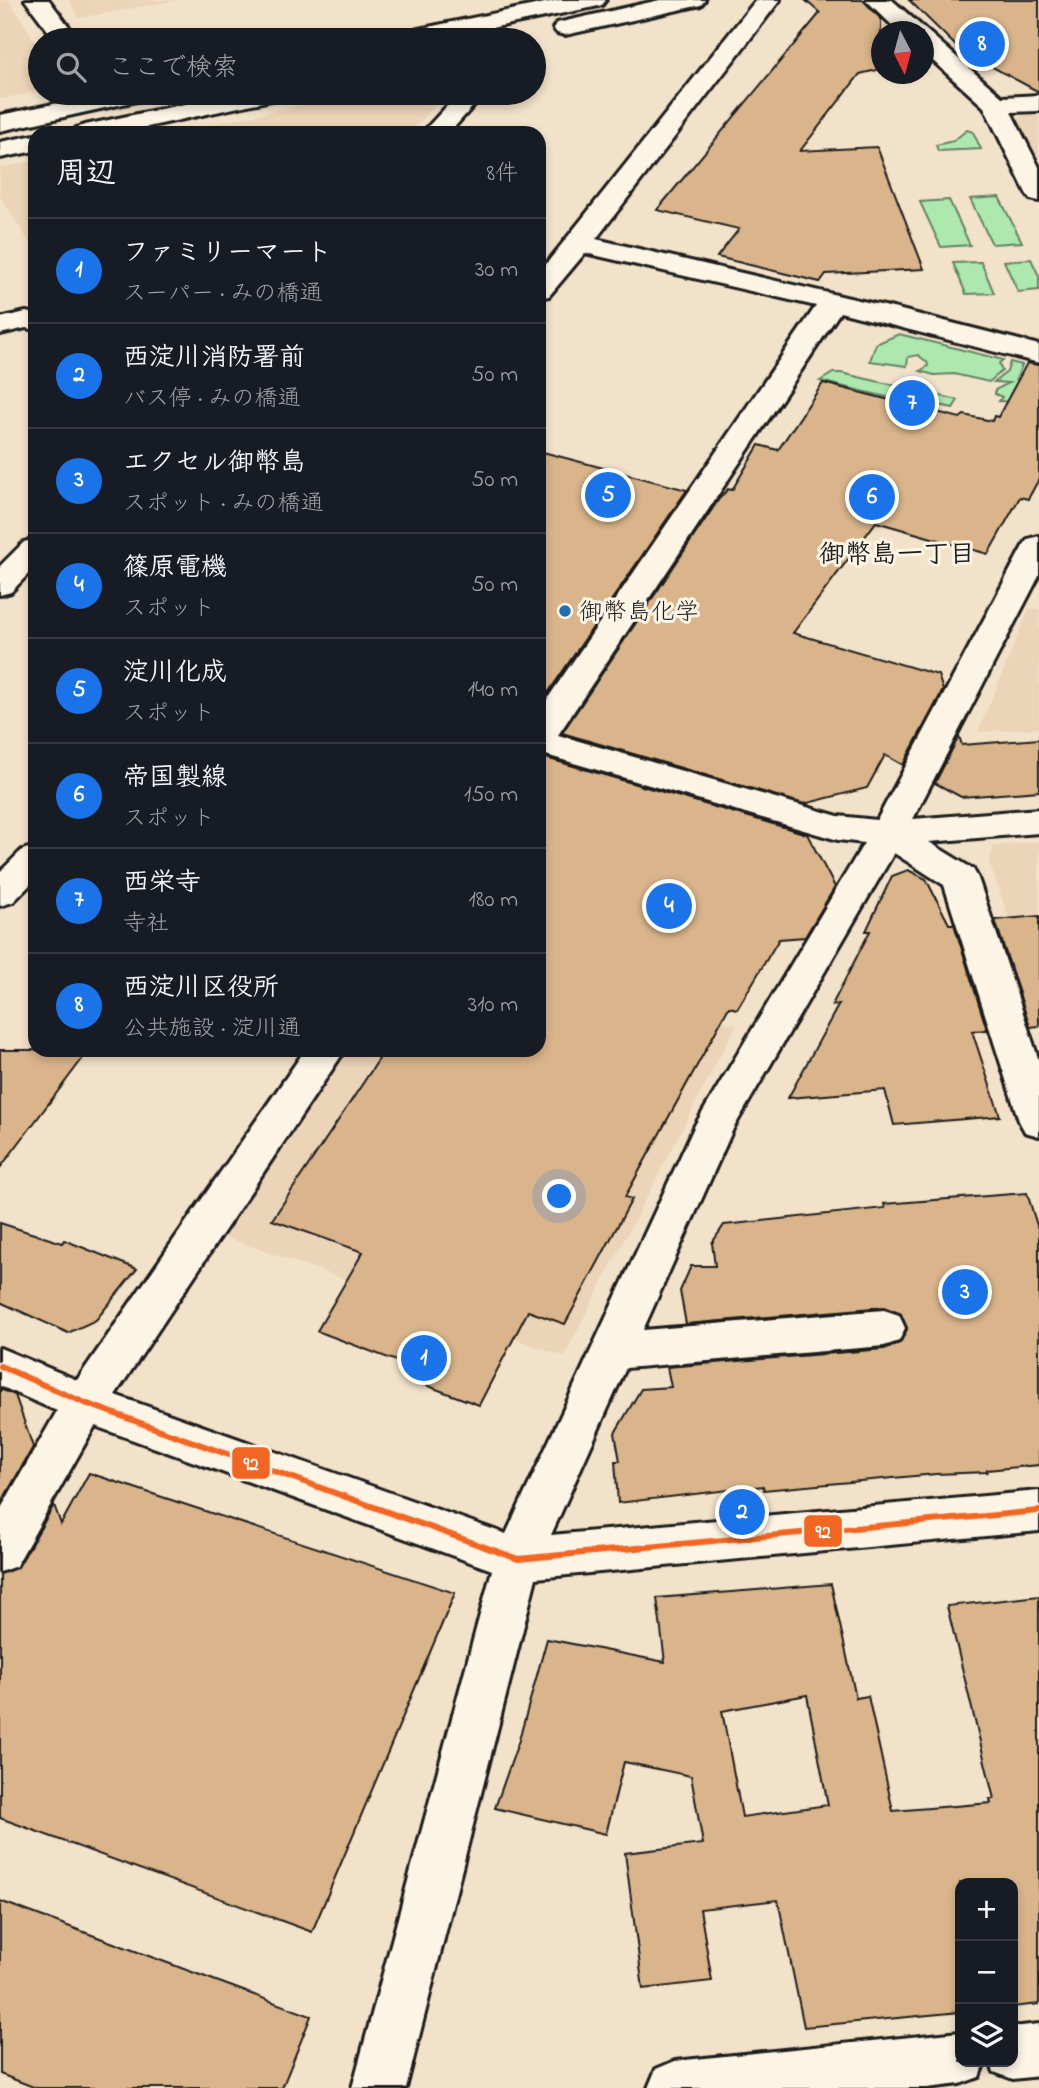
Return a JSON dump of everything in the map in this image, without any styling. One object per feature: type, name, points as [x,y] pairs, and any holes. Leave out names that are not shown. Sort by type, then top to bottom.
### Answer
[{"type":"street","points":[[37,0],[58,28]]},
{"type":"street","points":[[537,28],[594,0]]},
{"type":"street","points":[[468,28],[573,10],[693,0]]},
{"type":"street","points":[[546,282],[768,0]]},
{"type":"street","points":[[878,0],[902,21]]},
{"type":"street","points":[[934,49],[982,90],[995,105],[1039,193]]},
{"type":"street","points":[[995,105],[1039,103]]},
{"type":"street","points":[[0,123],[73,105]]},
{"type":"street","points":[[118,126],[215,105]]},
{"type":"street","points":[[442,126],[462,105]]},
{"type":"street","points":[[0,150],[28,144]]},
{"type":"street","points":[[579,243],[1039,354]]},
{"type":"street","points":[[546,729],[832,303]]},
{"type":"street","points":[[0,326],[28,321]]},
{"type":"street","points":[[379,2088],[518,1559],[715,1125],[888,833],[1039,546]]},
{"type":"street","points":[[0,585],[28,556]]},
{"type":"street","points":[[546,741],[838,828],[888,833],[1039,821]]},
{"type":"street","points":[[888,833],[960,878],[1039,1121]]},
{"type":"street","points":[[0,893],[28,866]]},
{"type":"street","points":[[0,1552],[85,1403],[321,1057]]},
{"type":"street","points":[[612,1351],[884,1328]]},
{"type":"street","points":[[0,1366],[85,1403],[518,1559],[1039,1511]]},
{"type":"street","points":[[1018,2052],[1039,2050]]},
{"type":"street","points":[[675,2088],[955,2059]]},
{"type":"shaded area","points":[[0,0],[9,0],[28,30],[28,93],[0,99]]},
{"type":"shaded area","points":[[69,0],[178,0],[79,18]]},
{"type":"shaded area","points":[[300,105],[436,105],[416,126],[203,126]]},
{"type":"shaded area","points":[[1039,112],[1039,169],[1017,119],[1024,113]]},
{"type":"shaded area","points":[[28,162],[28,240],[0,196],[0,168]]},
{"type":"shaded area","points":[[1029,609],[1039,609],[1039,728],[978,732]]},
{"type":"shaded area","points":[[1039,842],[1039,967],[1027,968],[989,862],[994,846]]},
{"type":"shaded area","points":[[546,966],[736,1025],[564,1356],[222,1236],[344,1057],[546,1057]]},
{"type":"green space","points":[[967,130],[973,132],[981,149],[938,151],[936,145],[953,141]]},
{"type":"green space","points":[[999,197],[1022,242],[992,244],[970,199]]},
{"type":"green space","points":[[949,200],[970,245],[941,247],[920,202]]},
{"type":"green space","points":[[1031,259],[1039,276],[1039,290],[1018,292],[1004,261]]},
{"type":"green space","points":[[981,262],[994,293],[966,294],[953,263]]},
{"type":"green space","points":[[899,334],[1003,360],[999,363],[1002,371],[989,382],[954,374],[934,375],[920,371],[928,366],[918,355],[908,357],[907,366],[870,361],[876,344]]},
{"type":"green space","points":[[1010,362],[1022,365],[1016,379],[1030,382],[1018,402],[999,401],[1002,397],[995,394],[995,390],[1009,383],[994,382],[1007,372]]},
{"type":"green space","points":[[833,373],[958,400],[953,408],[918,400],[912,403],[820,381]]},
{"type":"building","points":[[805,0],[863,0],[881,21],[871,21],[871,71],[860,74],[800,151],[877,147],[924,269],[826,274],[820,282],[717,257],[739,229],[657,210],[820,13]]},
{"type":"building","points":[[909,0],[1039,0],[1039,92],[959,49],[934,24],[934,21],[930,21]]},
{"type":"building","points":[[1027,363],[1039,365],[1039,479],[1028,499],[1020,497],[988,554],[876,522],[793,633],[938,675],[943,690],[903,765],[885,755],[867,788],[804,804],[562,733],[719,499],[728,489],[732,490],[759,445],[778,450],[823,383],[960,418],[964,415],[992,421],[994,416],[998,417]]},
{"type":"building","points":[[546,453],[687,490],[546,696]]},
{"type":"building","points":[[959,736],[962,745],[1039,739],[1039,791],[961,797],[935,783]]},
{"type":"building","points":[[546,758],[807,834],[835,887],[805,937],[779,939],[737,1009],[729,1007],[625,1197],[632,1199],[565,1324],[528,1311],[479,1405],[409,1379],[415,1368],[317,1331],[363,1252],[272,1220],[380,1057],[546,1057]]},
{"type":"building","points":[[908,870],[926,879],[949,924],[954,924],[987,1030],[972,1031],[1000,1116],[894,1125],[885,1090],[788,1098],[839,1004],[832,1005],[870,931],[866,931],[892,876]]},
{"type":"building","points":[[1039,916],[1039,1026],[1030,1027],[995,920]]},
{"type":"building","points":[[0,1050],[28,1050],[28,1057],[84,1057],[0,1168]]},
{"type":"building","points":[[1027,1193],[1039,1232],[1039,1465],[987,1472],[936,1474],[764,1490],[763,1486],[618,1503],[615,1461],[620,1461],[615,1433],[641,1389],[671,1387],[667,1367],[884,1349],[900,1343],[907,1329],[901,1314],[884,1307],[686,1324],[680,1291],[691,1266],[715,1266],[712,1243],[724,1225],[885,1208],[884,1204]]},
{"type":"building","points":[[0,1223],[62,1243],[64,1240],[137,1269],[96,1320],[68,1333],[0,1302]]},
{"type":"building","points":[[0,1389],[15,1395],[33,1447],[0,1505]]},
{"type":"building","points":[[89,1473],[455,1593],[312,1932],[0,1818],[0,1574],[18,1567],[54,1505],[61,1524]]},
{"type":"building","points":[[831,1584],[856,1698],[868,1696],[893,1811],[991,1803],[990,1799],[994,1799],[947,1606],[1039,1596],[1039,2004],[1018,2006],[1018,1878],[955,1878],[955,2012],[804,2027],[778,1900],[700,1909],[712,1981],[643,1989],[625,1853],[703,1844],[691,1776],[624,1762],[606,1834],[495,1808],[519,1740],[547,1639],[665,1662],[657,1598]],"holes":[[[807,1695],[828,1805],[742,1817],[722,1711]]]},
{"type":"building","points":[[0,1901],[311,2016],[282,2088],[36,2088],[0,2074]]},
{"type":"transit line","name":"92","points":[[0,1366],[85,1403],[518,1559],[1039,1511]]},
{"type":"place","name":"西淀川区役所","points":[[982,44]]},
{"type":"place","name":"西栄寺","points":[[912,403]]},
{"type":"place","name":"淀川化成","points":[[608,495]]},
{"type":"place","name":"帝国製線","points":[[872,497]]},
{"type":"place","name":"御幣島化学","points":[[565,611]]},
{"type":"place","name":"篠原電機","points":[[669,906]]},
{"type":"place","name":"エクセル御幣島","points":[[965,1292]]},
{"type":"place","name":"ファミリーマート","points":[[424,1358]]},
{"type":"place","name":"西淀川消防署前","points":[[742,1512]]},
{"type":"district","name":"御幣島一丁目","points":[[897,553]]}]
